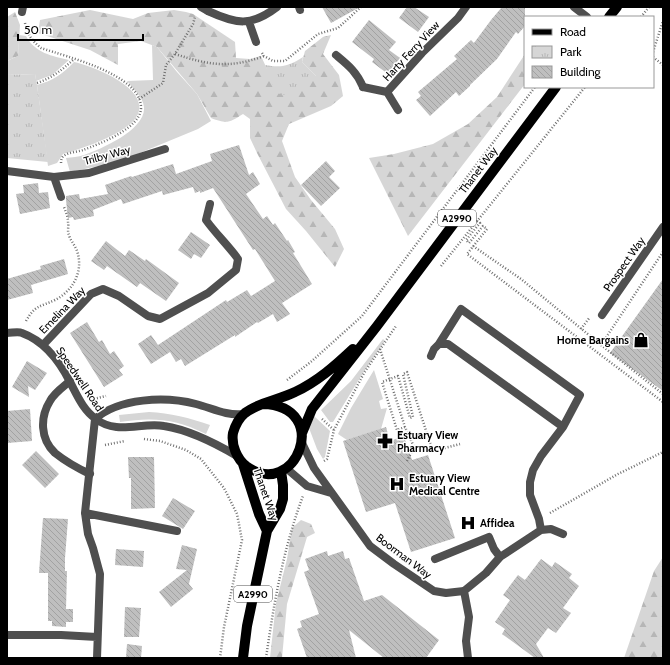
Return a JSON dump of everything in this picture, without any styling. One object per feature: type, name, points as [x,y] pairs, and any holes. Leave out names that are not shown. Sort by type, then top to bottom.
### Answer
[{"type":"main road","points":[[610,16],[617,7]]},
{"type":"main road","name":"Thanet Way","points":[[240,460],[252,470],[261,473],[271,473],[283,469],[294,462],[299,453],[302,438],[312,409],[555,88]]},
{"type":"main road","name":"Thanet Way","points":[[267,531],[233,445],[233,434],[237,423],[243,414],[253,408],[296,392],[320,377],[376,326]]},
{"type":"main road","points":[[263,404],[274,404],[284,408],[292,414],[298,423],[302,438]]},
{"type":"main road","name":"Thanet Way","points":[[243,658],[247,626],[267,531],[282,504],[284,485],[283,469]]},
{"type":"street","points":[[202,10],[225,19],[252,22],[277,7]]},
{"type":"street","name":"Harty Ferry View","points":[[387,92],[422,53],[458,18],[466,7]]},
{"type":"street","points":[[574,7],[586,16]]},
{"type":"street","points":[[249,22],[256,42]]},
{"type":"street","name":"Harty Ferry View","points":[[336,55],[350,66],[359,77],[363,87],[387,92],[398,110]]},
{"type":"street","name":"Trilby Way","points":[[7,171],[58,176],[89,173],[165,149]]},
{"type":"street","points":[[58,176],[61,197]]},
{"type":"street","name":"Emelina Way","points":[[43,345],[91,294],[103,289],[119,296],[148,316],[160,319],[208,293],[236,270],[238,259],[206,220],[210,204]]},
{"type":"street","name":"Prospect Way","points":[[602,314],[663,227]]},
{"type":"street","points":[[431,356],[461,308],[580,395],[563,427],[540,456],[533,470],[530,482],[530,495],[539,519],[540,530]]},
{"type":"street","points":[[7,333],[21,332]]},
{"type":"street","name":"Speedwell Road","points":[[21,332],[43,345],[61,366],[79,401],[95,419],[85,513],[88,534],[100,574],[97,658]]},
{"type":"street","points":[[439,344],[448,344],[563,427]]},
{"type":"street","points":[[70,381],[50,400],[45,411],[42,425],[45,440],[54,452],[90,474]]},
{"type":"street","points":[[240,460],[192,433],[177,428],[155,425],[131,427],[114,426],[103,424],[95,419],[103,412],[113,407],[155,400],[187,402],[224,413],[237,415],[243,414]]},
{"type":"street","name":"Boorman Way","points":[[302,438],[314,468],[370,546],[434,591],[446,593],[464,591]]},
{"type":"street","points":[[283,469],[307,486],[331,493]]},
{"type":"street","points":[[85,513],[177,531]]},
{"type":"street","points":[[468,658],[466,641],[469,617],[464,591],[486,573],[500,557],[540,530],[551,529],[563,534]]},
{"type":"street","points":[[435,559],[489,537],[494,549],[500,557]]},
{"type":"street","points":[[7,635],[97,637]]},
{"type":"path","points":[[256,42],[264,56],[273,61],[285,61],[318,34],[338,28],[361,7]]},
{"type":"path","points":[[642,16],[649,7]]},
{"type":"path","points":[[23,10],[27,30],[33,41],[41,48],[107,71],[125,82],[134,91],[139,99],[141,107],[140,116],[134,123],[118,134],[98,144],[64,155],[60,160],[58,176]]},
{"type":"path","points":[[139,99],[162,83],[166,65],[175,54],[202,10]]},
{"type":"path","points":[[654,49],[663,21]]},
{"type":"path","points":[[175,54],[198,62],[227,65],[247,63],[264,56]]},
{"type":"path","points":[[654,58],[663,64]]},
{"type":"path","points":[[37,83],[54,76],[74,59]]},
{"type":"path","points":[[286,381],[312,361],[362,316],[534,88]]},
{"type":"path","points":[[439,268],[584,88]]},
{"type":"path","points":[[21,332],[31,313],[40,305],[55,300],[68,291],[76,280],[79,266],[77,252],[68,234],[68,221],[61,197]]},
{"type":"path","points":[[477,221],[480,223],[466,240],[469,244],[483,226],[487,229],[467,254],[663,402]]},
{"type":"path","points":[[473,246],[521,279],[580,329],[663,394]]},
{"type":"path","points":[[601,345],[663,252]]},
{"type":"path","points":[[580,329],[592,314]]},
{"type":"path","points":[[314,468],[327,459],[334,430],[364,373],[397,323]]},
{"type":"path","points":[[380,349],[414,447],[407,461]]},
{"type":"path","points":[[406,427],[397,430],[382,382],[398,376],[410,418],[413,417],[402,374],[407,372],[432,449]]},
{"type":"path","points":[[142,439],[160,441],[186,450],[201,459],[224,488],[237,514],[242,540],[224,627],[220,658]]},
{"type":"path","points":[[91,447],[131,440]]},
{"type":"path","points":[[414,447],[437,450],[460,444]]},
{"type":"path","points":[[659,453],[663,452]]},
{"type":"path","points":[[266,658],[274,599],[280,570],[295,517],[307,486]]},
{"type":"green space","points":[[90,10],[133,19],[148,13],[174,10],[193,14],[235,42],[236,58],[250,59],[261,56],[267,69],[316,76],[302,62],[305,51],[323,37],[331,35],[323,54],[339,75],[343,96],[331,106],[289,124],[282,141],[295,177],[311,200],[335,229],[344,249],[335,267],[286,209],[250,138],[250,119],[243,114],[228,122],[211,118],[197,94],[157,47],[141,41],[118,44],[118,65],[90,50],[38,33],[40,20]]},
{"type":"green space","points":[[15,12],[20,25],[18,56],[7,61],[7,17]]},
{"type":"green space","points":[[19,35],[26,36],[34,46],[44,53],[69,60],[52,75],[36,81],[35,74],[7,75],[7,61],[18,56]]},
{"type":"green space","points":[[152,45],[157,47],[197,94],[211,121],[198,129],[118,162],[70,172],[66,158],[82,156],[101,148],[130,131],[138,123],[143,115],[143,103],[140,96],[127,81],[153,80]]},
{"type":"green space","points":[[524,56],[524,85],[408,236],[369,158],[394,154],[433,144],[468,124],[497,97]]},
{"type":"green space","points":[[303,57],[302,62],[316,76],[285,95],[276,93],[265,65],[285,66]]},
{"type":"green space","points":[[74,62],[105,73],[117,79],[127,87],[135,95],[139,104],[138,114],[133,121],[116,134],[93,144],[63,154],[57,163],[48,166],[37,85],[57,76]]},
{"type":"green space","points":[[35,74],[48,162],[7,158],[7,75]]},
{"type":"green space","points":[[383,339],[385,341],[363,373],[333,422],[330,422],[321,410],[351,381]]},
{"type":"green space","points":[[374,370],[383,399],[379,401],[381,409],[387,408],[381,429],[347,440],[338,434],[351,408]]},
{"type":"green space","points":[[149,412],[180,416],[210,425],[206,434],[184,425],[164,420],[132,420],[120,422],[119,415]]},
{"type":"green space","points":[[314,416],[330,431],[325,457],[323,459],[317,449],[309,428]]},
{"type":"green space","points":[[301,520],[311,524],[315,533],[307,537],[287,604],[282,658],[270,658],[276,603],[287,559],[292,528]]},
{"type":"green space","points":[[663,557],[663,658],[624,658],[654,571]]},
{"type":"building","points":[[322,7],[360,7],[331,23]]},
{"type":"building","points":[[407,7],[414,7],[429,17],[418,32],[399,18]]},
{"type":"building","points":[[502,7],[525,7],[524,27],[518,34],[516,32],[497,59],[459,96],[456,92],[430,116],[416,100],[421,96],[418,92],[457,59],[454,56],[471,40],[474,43]]},
{"type":"building","points":[[369,20],[396,42],[389,50],[400,58],[388,74],[372,62],[374,59],[352,42]]},
{"type":"building","points":[[239,145],[249,175],[253,172],[260,184],[246,194],[263,219],[267,216],[273,225],[275,223],[287,241],[288,240],[295,252],[293,253],[312,284],[282,303],[290,314],[277,322],[273,314],[258,323],[257,322],[235,337],[235,335],[185,366],[181,359],[176,362],[170,352],[151,364],[138,344],[151,335],[158,345],[226,300],[227,302],[247,290],[251,296],[275,281],[213,188],[200,193],[200,191],[195,193],[193,187],[163,195],[162,191],[123,204],[121,199],[93,210],[94,216],[74,220],[73,217],[68,218],[66,196],[79,194],[80,199],[108,194],[105,185],[173,164],[176,174],[212,161],[210,154]]},
{"type":"building","points":[[326,161],[335,171],[329,177],[340,188],[321,206],[301,185]]},
{"type":"building","points":[[38,183],[39,193],[48,192],[50,208],[20,214],[16,194],[24,193],[23,185]]},
{"type":"building","points":[[191,232],[210,245],[201,258],[194,254],[191,259],[178,250]]},
{"type":"building","points":[[106,241],[125,256],[129,250],[145,261],[146,259],[179,283],[166,301],[140,283],[137,287],[107,266],[104,270],[91,261]]},
{"type":"building","points":[[64,259],[68,274],[31,285],[33,293],[7,300],[7,279],[41,269],[40,266]]},
{"type":"building","name":"Home Bargains","points":[[663,279],[663,391],[610,353]]},
{"type":"building","points":[[87,322],[99,342],[102,340],[110,354],[114,351],[124,366],[119,370],[123,375],[104,387],[70,333]]},
{"type":"building","points":[[27,361],[47,373],[35,390],[28,386],[29,397],[12,387]]},
{"type":"building","points":[[30,409],[32,441],[7,443],[7,411]]},
{"type":"building","name":"Estuary View Medical Centre","points":[[386,427],[390,441],[404,436],[412,460],[428,455],[455,538],[411,552],[395,503],[366,512],[343,441]]},
{"type":"building","points":[[36,451],[59,474],[45,488],[22,465]]},
{"type":"building","points":[[128,457],[154,457],[155,508],[131,509],[131,478],[129,478]]},
{"type":"building","points":[[173,498],[195,511],[183,529],[162,516]]},
{"type":"building","points":[[43,518],[68,519],[65,558],[65,571],[67,571],[66,609],[73,609],[73,622],[66,622],[66,627],[52,626],[52,621],[48,621],[48,573],[39,573]]},
{"type":"building","points":[[182,545],[197,549],[189,584],[193,589],[171,607],[159,592],[187,570],[176,569]]},
{"type":"building","points":[[116,549],[144,551],[143,567],[115,565]]},
{"type":"building","points":[[327,551],[328,556],[343,551],[345,559],[349,558],[364,601],[382,595],[439,640],[426,658],[384,658],[349,630],[356,658],[307,658],[297,629],[302,627],[300,621],[319,614],[304,572],[309,570],[305,559]]},
{"type":"building","points":[[541,559],[552,567],[555,562],[572,574],[569,578],[579,586],[563,608],[571,613],[556,633],[548,628],[536,644],[544,658],[535,658],[502,634],[505,629],[495,622],[510,600],[503,595],[518,575],[525,580]]},
{"type":"building","points":[[125,607],[141,608],[139,637],[124,637]]},
{"type":"building","points":[[127,644],[142,646],[141,658],[126,658]]},
{"type":"place","name":"Home Bargains","points":[[641,340]]},
{"type":"place","name":"Estuary View Pharmacy","points":[[385,441]]},
{"type":"place","name":"Estuary View Medical Centre","points":[[397,484]]},
{"type":"place","name":"Affidea","points":[[468,523]]}]
